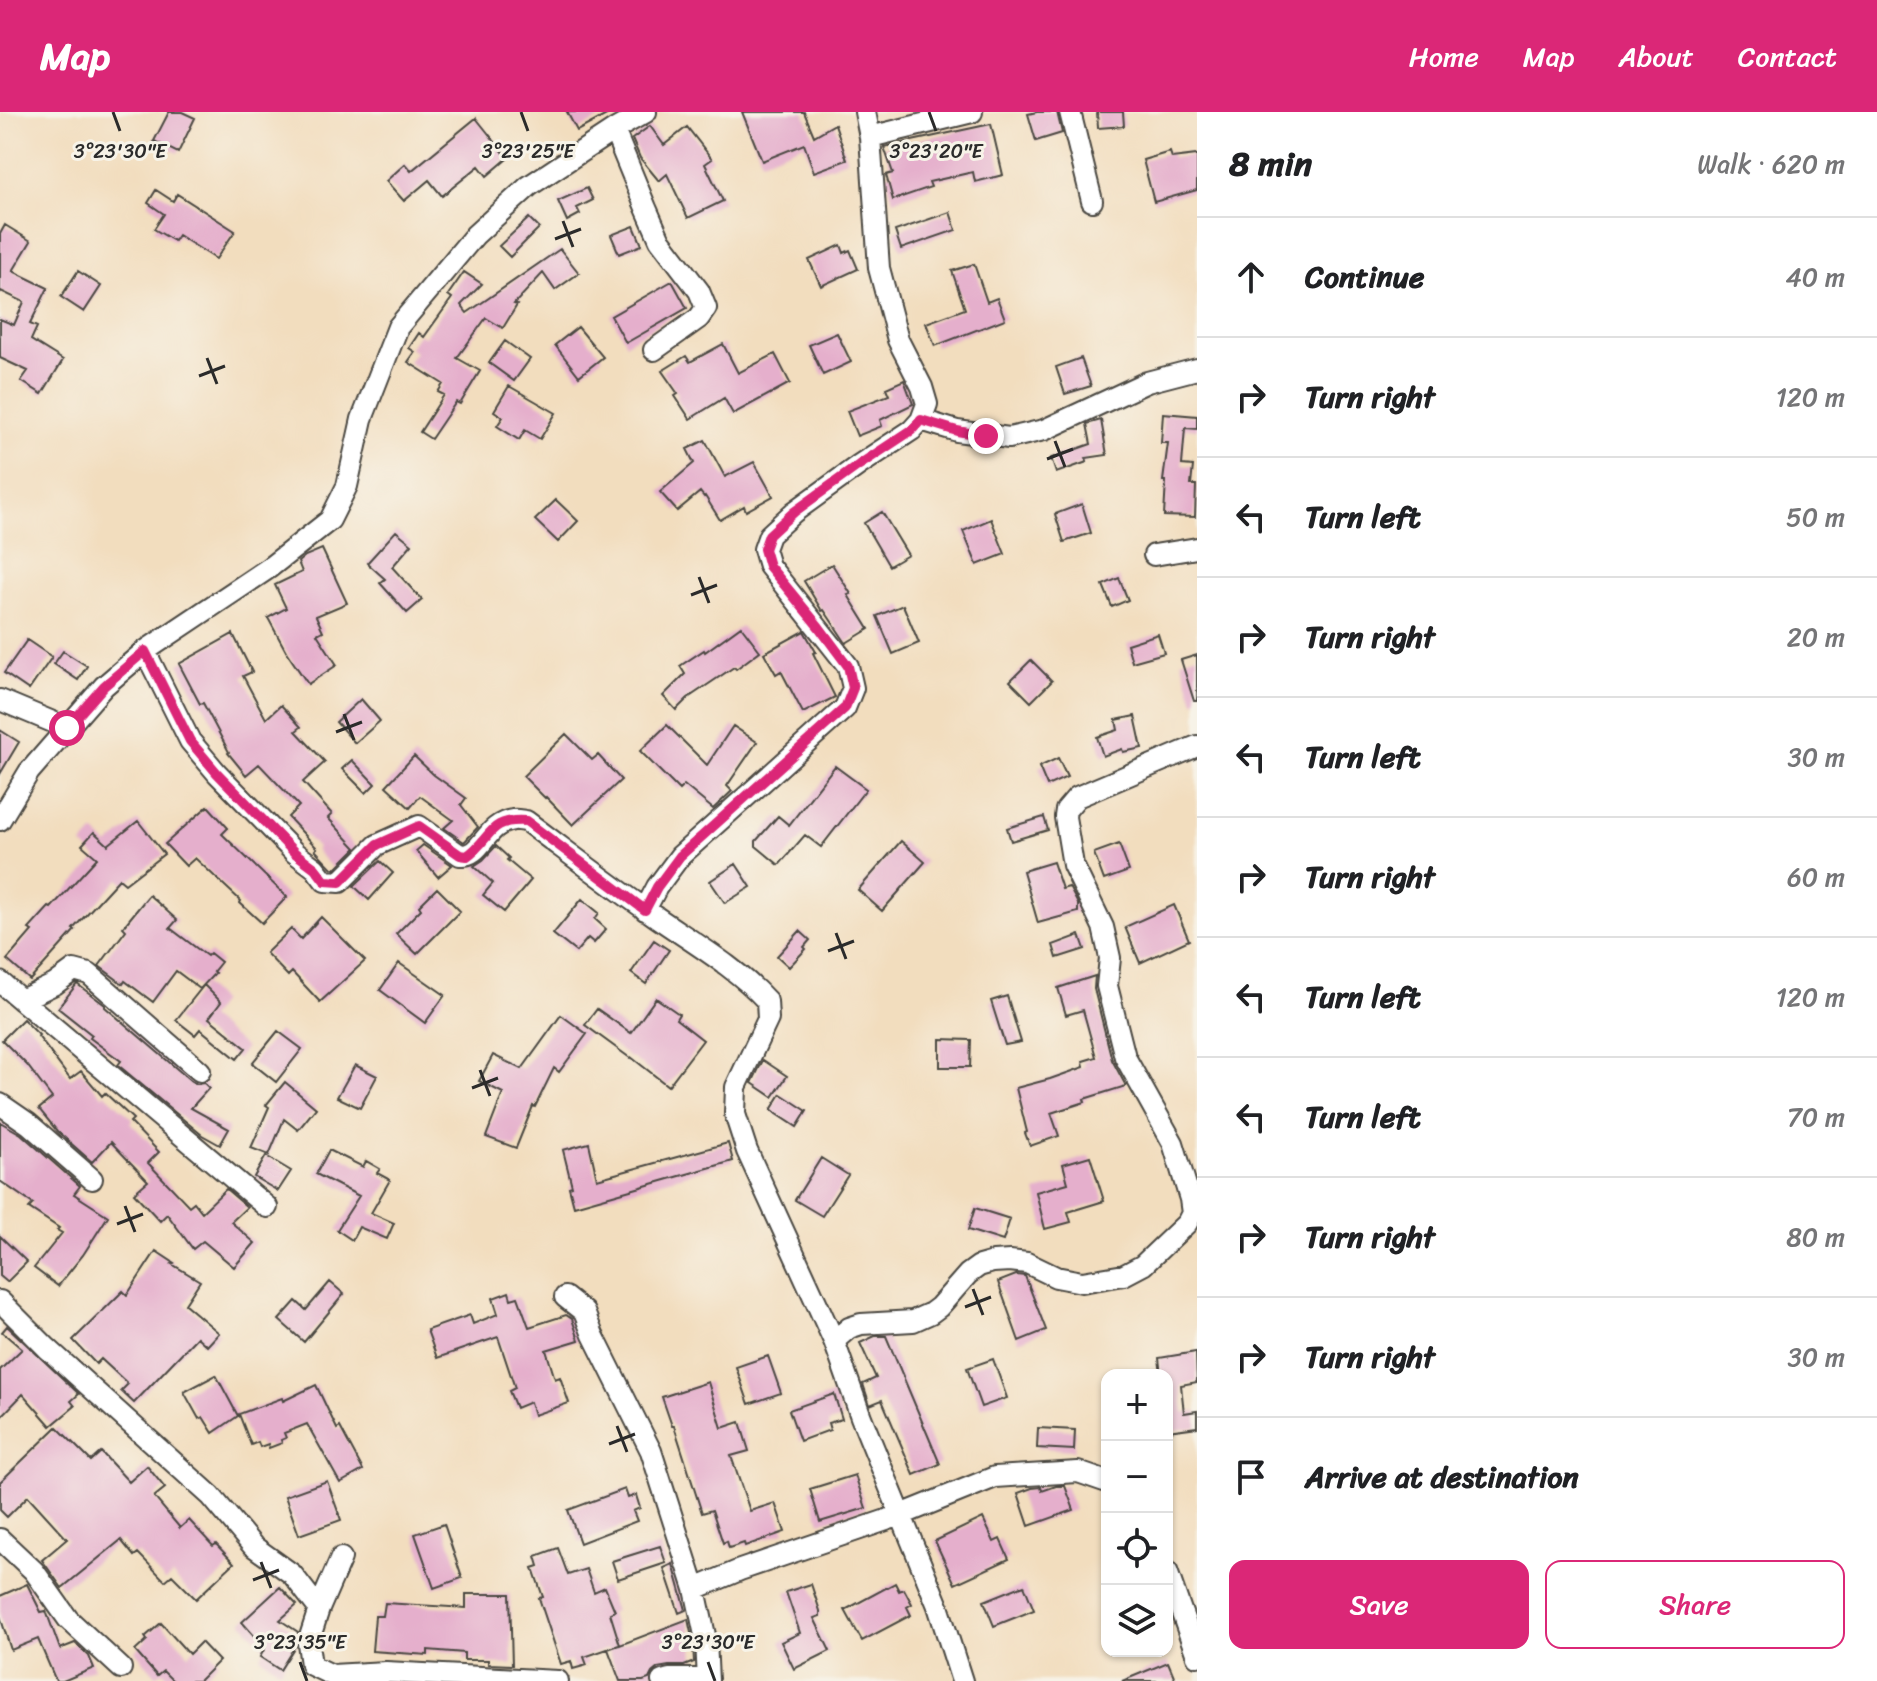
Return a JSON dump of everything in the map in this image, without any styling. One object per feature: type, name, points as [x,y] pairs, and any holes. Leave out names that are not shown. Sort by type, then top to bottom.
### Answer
[{"type":"street","points":[[645,910],[657,887],[680,856],[845,708],[853,688],[848,666],[769,566],[764,549],[769,535],[794,512],[912,430],[921,420],[927,404],[922,387],[898,340],[866,222],[870,137],[865,112]]},
{"type":"street","points":[[870,137],[972,112]]},
{"type":"street","points":[[1070,112],[1092,201]]},
{"type":"street","points":[[0,820],[29,772],[104,686],[145,651],[269,568],[330,520],[347,486],[362,419],[398,327],[475,235],[507,205],[529,186],[640,113]]},
{"type":"street","points":[[614,130],[660,240],[699,291],[706,308],[699,318],[654,350]]},
{"type":"street","points":[[921,420],[957,431],[1009,438],[1044,430],[1147,382],[1197,369]]},
{"type":"street","points":[[1154,555],[1197,548]]},
{"type":"street","points":[[145,651],[190,741],[217,773],[325,881],[340,882],[377,845],[419,826],[460,855],[467,856],[495,827],[512,820],[526,821],[645,910],[728,967],[757,989],[767,1001],[768,1019],[736,1087],[735,1114],[747,1151],[834,1341],[911,1545],[938,1606],[962,1681]]},
{"type":"street","points":[[0,700],[67,728]]},
{"type":"street","points":[[834,1341],[849,1328],[861,1324],[913,1321],[931,1313],[968,1274],[979,1266],[993,1262],[1027,1263],[1056,1277],[1082,1282],[1124,1275],[1143,1265],[1187,1223],[1192,1213],[1190,1199],[1173,1143],[1125,1057],[1107,986],[1110,958],[1103,927],[1073,865],[1065,817],[1066,810],[1077,797],[1197,746]]},
{"type":"street","points":[[21,1000],[55,984],[74,970],[89,974],[200,1071]]},
{"type":"street","points":[[0,982],[267,1207]]},
{"type":"street","points":[[0,1104],[29,1124],[92,1179]]},
{"type":"street","points":[[565,1297],[584,1312],[651,1451],[695,1589],[706,1640],[708,1680],[662,1681]]},
{"type":"street","points":[[0,1301],[47,1348],[211,1496],[253,1546],[292,1574],[319,1609]]},
{"type":"street","points":[[695,1589],[740,1570],[901,1515],[995,1477],[1078,1472],[1101,1480]]},
{"type":"street","points":[[0,1539],[34,1571],[68,1619],[121,1668]]},
{"type":"street","points":[[341,1558],[308,1643],[311,1665],[332,1675],[386,1672],[558,1681]]},
{"type":"street","points":[[1172,1585],[1197,1656]]},
{"type":"building","points":[[169,112],[182,112],[195,118],[178,153],[154,141]]},
{"type":"building","points":[[567,112],[612,112],[577,131]]},
{"type":"building","points":[[742,112],[804,112],[814,136],[835,124],[847,160],[814,172],[804,144],[762,161]]},
{"type":"building","points":[[1057,112],[1062,133],[1036,141],[1028,114]]},
{"type":"building","points":[[1097,112],[1123,112],[1124,126],[1098,128]]},
{"type":"building","points":[[476,118],[508,158],[487,176],[479,166],[442,196],[429,180],[404,201],[386,181],[405,164],[411,171]]},
{"type":"building","points":[[991,124],[1003,175],[975,182],[973,172],[929,182],[931,187],[893,200],[886,175],[893,173],[884,147]]},
{"type":"building","points":[[650,126],[664,145],[687,127],[712,159],[705,164],[723,201],[688,218],[667,174],[659,181],[640,158],[632,139]]},
{"type":"building","points":[[1170,152],[1172,158],[1197,155],[1197,190],[1154,202],[1143,160]]},
{"type":"building","points":[[587,188],[593,200],[577,208],[580,214],[567,221],[558,201]]},
{"type":"building","points":[[156,190],[173,201],[177,194],[235,231],[216,259],[178,235],[174,241],[154,229],[164,214],[148,203]]},
{"type":"building","points":[[950,212],[956,230],[901,249],[895,231]]},
{"type":"building","points":[[529,218],[539,228],[510,257],[499,246]]},
{"type":"building","points":[[5,225],[31,241],[13,271],[48,288],[30,324],[37,327],[31,340],[63,360],[42,394],[21,381],[28,371],[0,358],[0,319],[14,325],[24,302],[0,293],[0,234]]},
{"type":"building","points":[[634,226],[642,245],[619,254],[611,235]]},
{"type":"building","points":[[841,245],[844,253],[850,250],[858,269],[821,286],[809,260]]},
{"type":"building","points":[[560,249],[579,273],[555,290],[543,273],[514,304],[517,305],[503,328],[486,318],[457,358],[480,371],[460,404],[456,402],[431,439],[420,432],[444,395],[438,392],[443,384],[408,362],[415,352],[409,348],[419,333],[424,337],[452,298],[448,295],[464,272],[482,284],[461,305],[467,313]]},
{"type":"building","points":[[974,264],[987,302],[997,298],[1005,319],[935,346],[926,323],[965,309],[952,271]]},
{"type":"building","points":[[78,271],[101,286],[84,312],[61,297]]},
{"type":"building","points":[[672,281],[687,308],[626,343],[611,316]]},
{"type":"building","points":[[578,327],[603,357],[579,376],[555,345]]},
{"type":"building","points":[[837,333],[851,362],[823,375],[809,345]]},
{"type":"building","points":[[505,341],[530,359],[514,381],[489,363]]},
{"type":"building","points":[[723,344],[738,373],[775,354],[790,383],[733,414],[724,398],[690,419],[662,371],[686,356],[690,362]]},
{"type":"building","points":[[1081,358],[1091,386],[1065,394],[1056,367]]},
{"type":"building","points":[[904,380],[913,404],[880,420],[882,426],[857,436],[847,411],[889,395],[886,388]]},
{"type":"building","points":[[509,386],[556,413],[540,439],[525,430],[519,440],[497,426],[503,417],[494,411]]},
{"type":"building","points":[[1163,413],[1197,416],[1197,429],[1185,428],[1182,465],[1193,466],[1191,485],[1196,485],[1195,517],[1164,516],[1166,481],[1163,481],[1168,443],[1161,443]]},
{"type":"building","points":[[1101,420],[1107,455],[1086,458],[1087,462],[1056,473],[1051,458],[1091,444],[1087,424]]},
{"type":"building","points":[[705,440],[725,477],[754,462],[773,496],[746,511],[744,506],[720,520],[700,492],[677,511],[660,492],[694,463],[687,449]]},
{"type":"building","points":[[556,500],[578,521],[558,542],[535,520]]},
{"type":"building","points":[[1082,504],[1091,533],[1064,542],[1055,514]]},
{"type":"building","points":[[882,512],[908,555],[889,566],[864,523]]},
{"type":"building","points":[[991,519],[1005,554],[977,565],[963,531]]},
{"type":"building","points":[[396,531],[412,544],[392,567],[422,600],[407,613],[380,583],[385,579],[367,563]]},
{"type":"building","points":[[322,549],[347,603],[316,616],[323,631],[317,634],[337,665],[308,684],[268,618],[286,608],[275,585],[302,572],[298,562]]},
{"type":"building","points":[[832,564],[869,629],[846,643],[804,581]]},
{"type":"building","points":[[1119,578],[1128,600],[1112,607],[1103,585]]},
{"type":"building","points":[[903,605],[919,643],[893,654],[877,616]]},
{"type":"building","points":[[741,626],[760,651],[688,698],[676,710],[663,696],[685,674],[680,666]]},
{"type":"building","points":[[804,631],[835,697],[803,713],[781,671],[776,674],[764,653]]},
{"type":"building","points":[[233,634],[252,672],[243,676],[266,719],[281,705],[301,727],[296,731],[325,762],[303,782],[332,814],[328,818],[356,848],[335,869],[288,817],[299,806],[259,764],[246,775],[228,753],[179,664]]},
{"type":"building","points":[[1158,634],[1164,653],[1132,662],[1127,644]]},
{"type":"building","points":[[27,640],[52,657],[29,690],[4,673]]},
{"type":"building","points":[[63,651],[87,666],[78,680],[54,664]]},
{"type":"building","points":[[1197,655],[1197,701],[1194,701],[1181,660]]},
{"type":"building","points":[[1031,660],[1052,681],[1031,702],[1010,681]]},
{"type":"building","points":[[361,699],[380,721],[355,743],[336,722]]},
{"type":"building","points":[[1135,716],[1142,748],[1123,752],[1122,749],[1103,756],[1097,737],[1118,730],[1116,720]]},
{"type":"building","points":[[667,725],[707,765],[733,726],[757,742],[727,786],[732,791],[713,809],[684,785],[679,790],[640,751]]},
{"type":"building","points":[[0,730],[19,742],[0,774]]},
{"type":"building","points":[[566,734],[592,760],[598,755],[621,780],[573,825],[523,776]]},
{"type":"building","points":[[414,756],[466,798],[461,805],[478,827],[464,842],[444,828],[453,820],[420,796],[410,808],[386,786]]},
{"type":"building","points":[[1058,758],[1067,777],[1047,786],[1039,767]]},
{"type":"building","points":[[352,760],[375,784],[366,793],[342,769]]},
{"type":"building","points":[[835,766],[866,789],[821,847],[805,835],[779,865],[756,846],[756,841],[778,816],[789,825]]},
{"type":"building","points":[[208,806],[228,828],[222,834],[287,897],[262,923],[195,858],[186,866],[165,844]]},
{"type":"building","points":[[1044,817],[1048,830],[1011,841],[1007,828]]},
{"type":"building","points":[[138,821],[164,854],[125,884],[119,879],[30,980],[7,960],[32,931],[29,929],[97,858],[82,845],[94,832],[108,845]]},
{"type":"building","points":[[901,841],[925,862],[882,911],[858,890]]},
{"type":"building","points":[[1119,844],[1129,871],[1104,880],[1094,853]]},
{"type":"building","points":[[423,845],[452,865],[438,877],[416,851]]},
{"type":"building","points":[[496,846],[531,880],[504,912],[483,895],[493,883],[474,866]]},
{"type":"building","points":[[380,861],[393,873],[369,900],[354,886]]},
{"type":"building","points":[[1053,862],[1062,889],[1069,887],[1078,904],[1078,912],[1038,923],[1023,871]]},
{"type":"building","points":[[736,864],[751,887],[725,903],[710,881]]},
{"type":"building","points":[[437,888],[460,911],[417,954],[396,934]]},
{"type":"building","points":[[149,895],[177,920],[170,928],[207,956],[210,953],[221,962],[200,989],[176,971],[153,1002],[99,966],[126,930],[123,927]]},
{"type":"building","points":[[582,899],[599,913],[595,919],[606,929],[594,943],[588,938],[576,952],[553,934]]},
{"type":"building","points":[[1174,905],[1189,940],[1140,963],[1125,927]]},
{"type":"building","points":[[321,917],[365,961],[320,1002],[292,972],[288,976],[266,953],[291,929],[301,939]]},
{"type":"building","points":[[800,931],[810,940],[789,967],[777,956]]},
{"type":"building","points":[[1080,935],[1085,949],[1057,958],[1053,945]]},
{"type":"building","points":[[654,940],[669,950],[646,984],[631,973]]},
{"type":"building","points":[[399,963],[445,995],[425,1023],[380,990]]},
{"type":"building","points":[[1095,976],[1094,989],[1112,1060],[1126,1086],[1051,1113],[1059,1136],[1030,1146],[1016,1088],[1084,1067],[1083,1061],[1096,1057],[1083,1010],[1066,1015],[1058,988]]},
{"type":"building","points":[[77,984],[191,1081],[204,1083],[209,1088],[191,1108],[229,1129],[220,1145],[202,1135],[118,1065],[121,1061],[58,1008]]},
{"type":"building","points":[[204,985],[221,1002],[209,1018],[246,1048],[237,1059],[200,1029],[195,1035],[176,1020]]},
{"type":"building","points":[[1007,996],[1021,1042],[1005,1045],[991,1001]]},
{"type":"building","points":[[656,998],[679,1014],[676,1019],[703,1040],[668,1086],[585,1025],[597,1009],[631,1033]]},
{"type":"building","points":[[561,1015],[587,1034],[559,1072],[554,1068],[533,1106],[516,1148],[486,1137],[503,1093],[479,1081],[493,1055],[522,1069]]},
{"type":"building","points":[[23,1019],[39,1035],[70,1079],[81,1071],[102,1096],[105,1093],[133,1119],[130,1122],[159,1152],[148,1163],[189,1206],[194,1202],[202,1212],[226,1189],[247,1207],[231,1222],[255,1243],[234,1267],[203,1241],[193,1249],[167,1214],[160,1221],[134,1193],[148,1181],[111,1142],[92,1162],[57,1131],[39,1109],[52,1098],[27,1065],[2,1040]]},
{"type":"building","points":[[278,1031],[302,1049],[276,1082],[252,1063]]},
{"type":"building","points":[[940,1039],[971,1040],[970,1067],[940,1067]]},
{"type":"building","points":[[763,1060],[787,1076],[773,1097],[752,1083]]},
{"type":"building","points":[[355,1065],[377,1076],[360,1108],[337,1097]]},
{"type":"building","points":[[285,1082],[316,1108],[298,1130],[284,1119],[269,1155],[251,1148],[269,1107],[266,1105]]},
{"type":"building","points":[[781,1094],[807,1111],[797,1127],[771,1110]]},
{"type":"building","points":[[0,1122],[21,1134],[80,1186],[74,1194],[108,1216],[58,1286],[34,1268],[62,1233],[29,1208],[33,1204],[0,1181]]},
{"type":"building","points":[[589,1143],[597,1179],[728,1143],[733,1161],[574,1206],[563,1150]]},
{"type":"building","points":[[329,1150],[363,1167],[366,1161],[380,1169],[377,1173],[390,1180],[371,1213],[394,1223],[387,1239],[359,1227],[352,1240],[337,1230],[359,1196],[316,1174]]},
{"type":"building","points":[[266,1156],[291,1171],[278,1191],[254,1177]]},
{"type":"building","points":[[1090,1156],[1104,1201],[1068,1212],[1071,1222],[1045,1229],[1036,1192],[1068,1183],[1063,1164]]},
{"type":"building","points":[[821,1158],[848,1175],[822,1216],[795,1200]]},
{"type":"building","points":[[975,1208],[1010,1219],[1003,1241],[968,1230]]},
{"type":"building","points":[[0,1236],[27,1262],[7,1282],[0,1276]]},
{"type":"building","points":[[156,1251],[200,1281],[185,1304],[219,1333],[207,1346],[197,1337],[134,1403],[121,1391],[128,1384],[101,1359],[96,1364],[73,1340],[123,1291],[127,1295]]},
{"type":"building","points":[[1016,1275],[1025,1276],[1046,1330],[1019,1341],[998,1282]]},
{"type":"building","points":[[330,1282],[344,1294],[304,1342],[279,1320],[296,1301],[306,1310]]},
{"type":"building","points":[[509,1292],[511,1299],[518,1297],[529,1327],[566,1315],[572,1319],[579,1340],[546,1350],[555,1379],[560,1377],[569,1403],[534,1415],[530,1402],[516,1408],[509,1391],[515,1388],[498,1337],[437,1358],[427,1330],[470,1315],[473,1324],[498,1314],[493,1298]]},
{"type":"building","points":[[7,1326],[79,1394],[71,1401],[75,1406],[51,1426],[23,1394],[0,1418],[0,1370],[22,1349],[2,1332]]},
{"type":"building","points":[[875,1336],[886,1336],[940,1464],[914,1475],[882,1400],[870,1405],[863,1384],[876,1378],[860,1343]]},
{"type":"building","points":[[1196,1352],[1197,1382],[1181,1385],[1184,1413],[1197,1411],[1197,1427],[1173,1430],[1173,1369],[1160,1369],[1159,1358]]},
{"type":"building","points":[[768,1356],[781,1393],[749,1404],[736,1367]]},
{"type":"building","points":[[993,1359],[1007,1398],[981,1407],[967,1368]]},
{"type":"building","points":[[216,1375],[238,1416],[213,1433],[203,1417],[199,1419],[184,1392]]},
{"type":"building","points":[[708,1382],[722,1428],[740,1422],[749,1451],[731,1456],[750,1511],[775,1503],[785,1532],[745,1546],[744,1543],[729,1548],[727,1541],[723,1543],[712,1510],[702,1513],[662,1397]]},
{"type":"building","points":[[316,1385],[337,1429],[340,1427],[363,1470],[340,1483],[307,1424],[284,1433],[286,1438],[281,1440],[282,1443],[269,1448],[268,1444],[260,1447],[258,1442],[251,1445],[239,1414],[282,1398],[283,1401]]},
{"type":"building","points":[[834,1394],[842,1419],[828,1423],[830,1430],[800,1441],[789,1410]]},
{"type":"building","points":[[57,1427],[91,1461],[101,1452],[129,1482],[147,1466],[165,1488],[154,1497],[180,1528],[189,1520],[234,1563],[196,1599],[172,1575],[165,1581],[138,1553],[134,1556],[121,1540],[62,1588],[42,1560],[67,1539],[28,1496],[7,1517],[0,1510],[0,1482]]},
{"type":"building","points":[[1038,1428],[1075,1430],[1074,1450],[1037,1448]]},
{"type":"building","points":[[855,1475],[866,1508],[820,1522],[810,1489]]},
{"type":"building","points":[[327,1481],[341,1520],[299,1535],[285,1496]]},
{"type":"building","points":[[1065,1486],[1074,1510],[1029,1526],[1018,1493]]},
{"type":"building","points":[[625,1489],[628,1498],[636,1495],[640,1508],[633,1511],[637,1521],[580,1543],[568,1510]]},
{"type":"building","points":[[983,1518],[994,1542],[1000,1539],[1009,1559],[955,1584],[935,1541]]},
{"type":"building","points":[[444,1524],[462,1578],[434,1588],[415,1534]]},
{"type":"building","points":[[660,1546],[666,1563],[618,1579],[612,1561]]},
{"type":"building","points":[[558,1548],[568,1575],[586,1569],[594,1592],[605,1587],[615,1611],[610,1613],[620,1645],[688,1619],[694,1662],[658,1668],[649,1679],[643,1681],[620,1681],[608,1649],[619,1645],[584,1657],[587,1665],[573,1669],[571,1661],[561,1664],[539,1598],[543,1597],[533,1568],[539,1566],[536,1556]]},
{"type":"building","points":[[673,1564],[686,1610],[679,1613],[664,1568]]},
{"type":"building","points":[[895,1583],[899,1591],[904,1589],[912,1604],[907,1607],[911,1615],[862,1641],[845,1610]]},
{"type":"building","points":[[27,1584],[41,1612],[46,1611],[60,1649],[75,1643],[89,1656],[94,1668],[56,1681],[38,1639],[11,1650],[0,1616],[0,1596]]},
{"type":"building","points":[[811,1584],[820,1611],[820,1616],[814,1618],[830,1651],[794,1669],[781,1642],[800,1633],[786,1592]]},
{"type":"building","points":[[1024,1585],[1034,1610],[994,1626],[984,1601]]},
{"type":"building","points":[[280,1587],[297,1605],[280,1620],[298,1632],[295,1646],[280,1670],[260,1657],[265,1648],[242,1622]]},
{"type":"building","points":[[466,1594],[510,1594],[512,1665],[488,1664],[488,1660],[464,1660],[464,1653],[428,1650],[428,1655],[372,1651],[375,1616],[383,1616],[385,1603],[466,1608]]},
{"type":"building","points":[[161,1623],[189,1654],[201,1642],[219,1661],[199,1681],[173,1681],[163,1671],[157,1676],[135,1651]]},
{"type":"building","points":[[1168,1662],[1176,1681],[1122,1681]]},
{"type":"route","points":[[67,728],[104,686],[145,651],[190,741],[217,773],[325,881],[340,882],[377,845],[419,826],[460,855],[467,856],[495,827],[512,820],[526,821],[645,910],[657,887],[680,856],[845,708],[853,688],[848,666],[769,566],[764,549],[769,535],[794,512],[912,430],[921,420],[986,436]]}]
